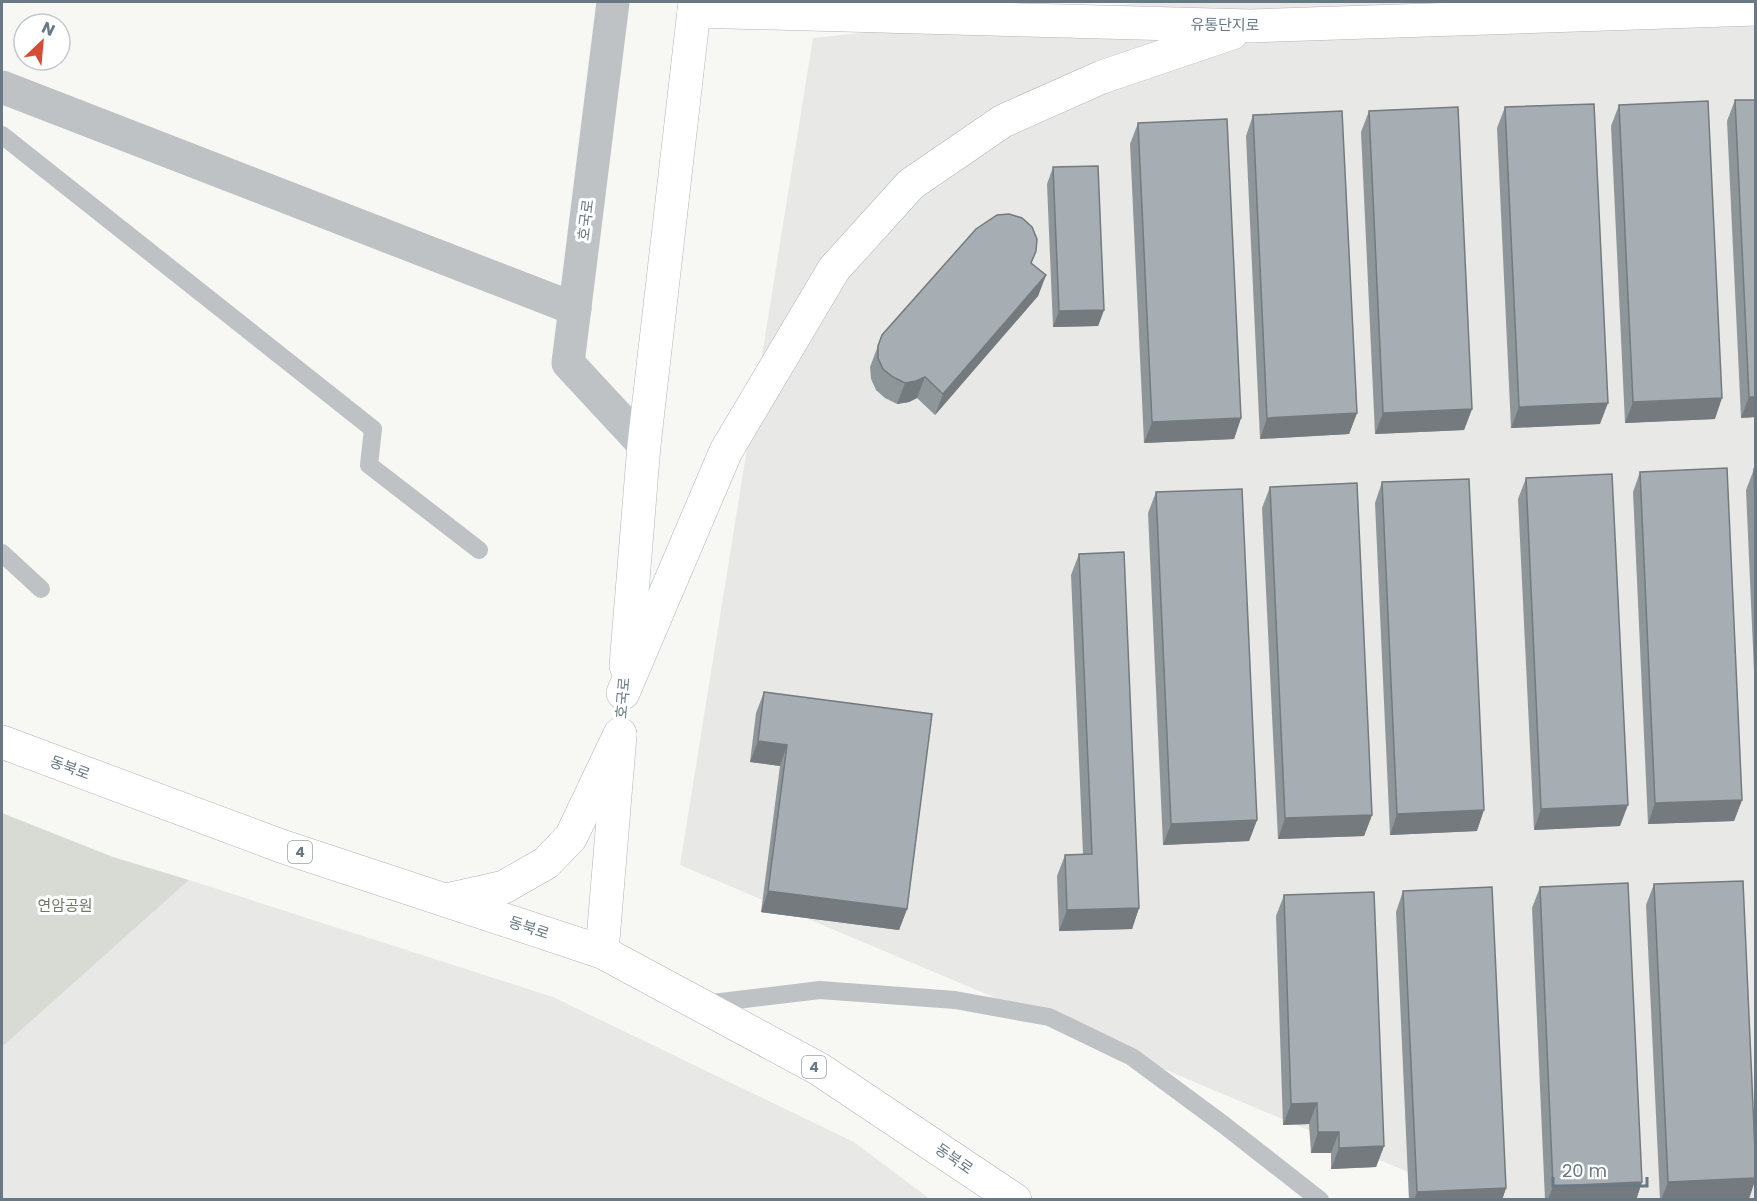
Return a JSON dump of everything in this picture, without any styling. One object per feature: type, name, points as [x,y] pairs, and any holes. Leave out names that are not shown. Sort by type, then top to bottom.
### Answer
[{"type":"main road","name":"유통단지로","points":[[695,6],[1251,26],[1755,9]]},
{"type":"main road","name":"호국로","points":[[602,952],[644,445],[695,6]]},
{"type":"main road","points":[[623,693],[726,451],[834,269],[911,184],[1003,121],[1102,77],[1251,26]]},
{"type":"main road","points":[[446,900],[504,887],[546,863],[571,837],[620,734]]},
{"type":"main road","name":"동북로","points":[[2,742],[281,846],[602,952],[819,1070],[1015,1200]]},
{"type":"street","name":"호국로","points":[[613,2],[568,363],[644,445]]},
{"type":"street","points":[[2,87],[575,309]]},
{"type":"lane","points":[[2,135],[373,429],[369,465],[479,550]]},
{"type":"lane","points":[[2,553],[41,589]]},
{"type":"lane","points":[[699,1005],[820,990],[955,1000],[1049,1017],[1132,1057],[1320,1200]]},
{"type":"shaded area","points":[[1148,2],[1755,2],[1755,1199],[1472,1199],[680,865],[813,38]]},
{"type":"shaded area","points":[[189,880],[553,997],[854,1142],[930,1199],[2,1199],[2,1047]]},
{"type":"green space","name":"연암공원","points":[[2,813],[113,857],[189,880],[2,1047]]},
{"type":"building","points":[[1735,100],[1755,100],[1755,397],[1749,397]]},
{"type":"building","points":[[1708,101],[1722,398],[1633,402],[1619,105]]},
{"type":"building","points":[[1594,104],[1608,403],[1519,407],[1505,107]]},
{"type":"building","points":[[1458,107],[1472,409],[1383,413],[1369,111]]},
{"type":"building","points":[[1342,111],[1357,413],[1267,418],[1253,115]]},
{"type":"building","points":[[1227,119],[1241,418],[1152,422],[1138,123]]},
{"type":"building","points":[[1098,166],[1104,310],[1059,311],[1053,167]]},
{"type":"building","points":[[1009,214],[1022,218],[1032,227],[1037,239],[1036,251],[1031,263],[1046,275],[943,394],[925,377],[905,383],[893,377],[883,369],[878,358],[878,346],[882,335],[976,229],[997,215]]},
{"type":"building","points":[[1727,468],[1742,800],[1655,803],[1640,472]]},
{"type":"building","points":[[1612,474],[1628,805],[1541,809],[1526,478]]},
{"type":"building","points":[[1469,479],[1484,810],[1397,814],[1382,482]]},
{"type":"building","points":[[1357,483],[1372,815],[1285,818],[1270,487]]},
{"type":"building","points":[[1242,489],[1257,820],[1171,824],[1156,492]]},
{"type":"building","points":[[1124,552],[1139,908],[1067,910],[1065,855],[1092,854],[1079,554]]},
{"type":"building","points":[[764,692],[932,714],[907,909],[768,891],[787,745],[758,741]]},
{"type":"building","points":[[1743,881],[1755,1178],[1668,1182],[1654,884]]},
{"type":"building","points":[[1628,883],[1642,1182],[1553,1186],[1540,887]]},
{"type":"building","points":[[1492,887],[1506,1188],[1417,1192],[1403,891]]},
{"type":"building","points":[[1374,892],[1384,1146],[1339,1148],[1339,1132],[1318,1132],[1317,1103],[1291,1104],[1284,895]]}]
